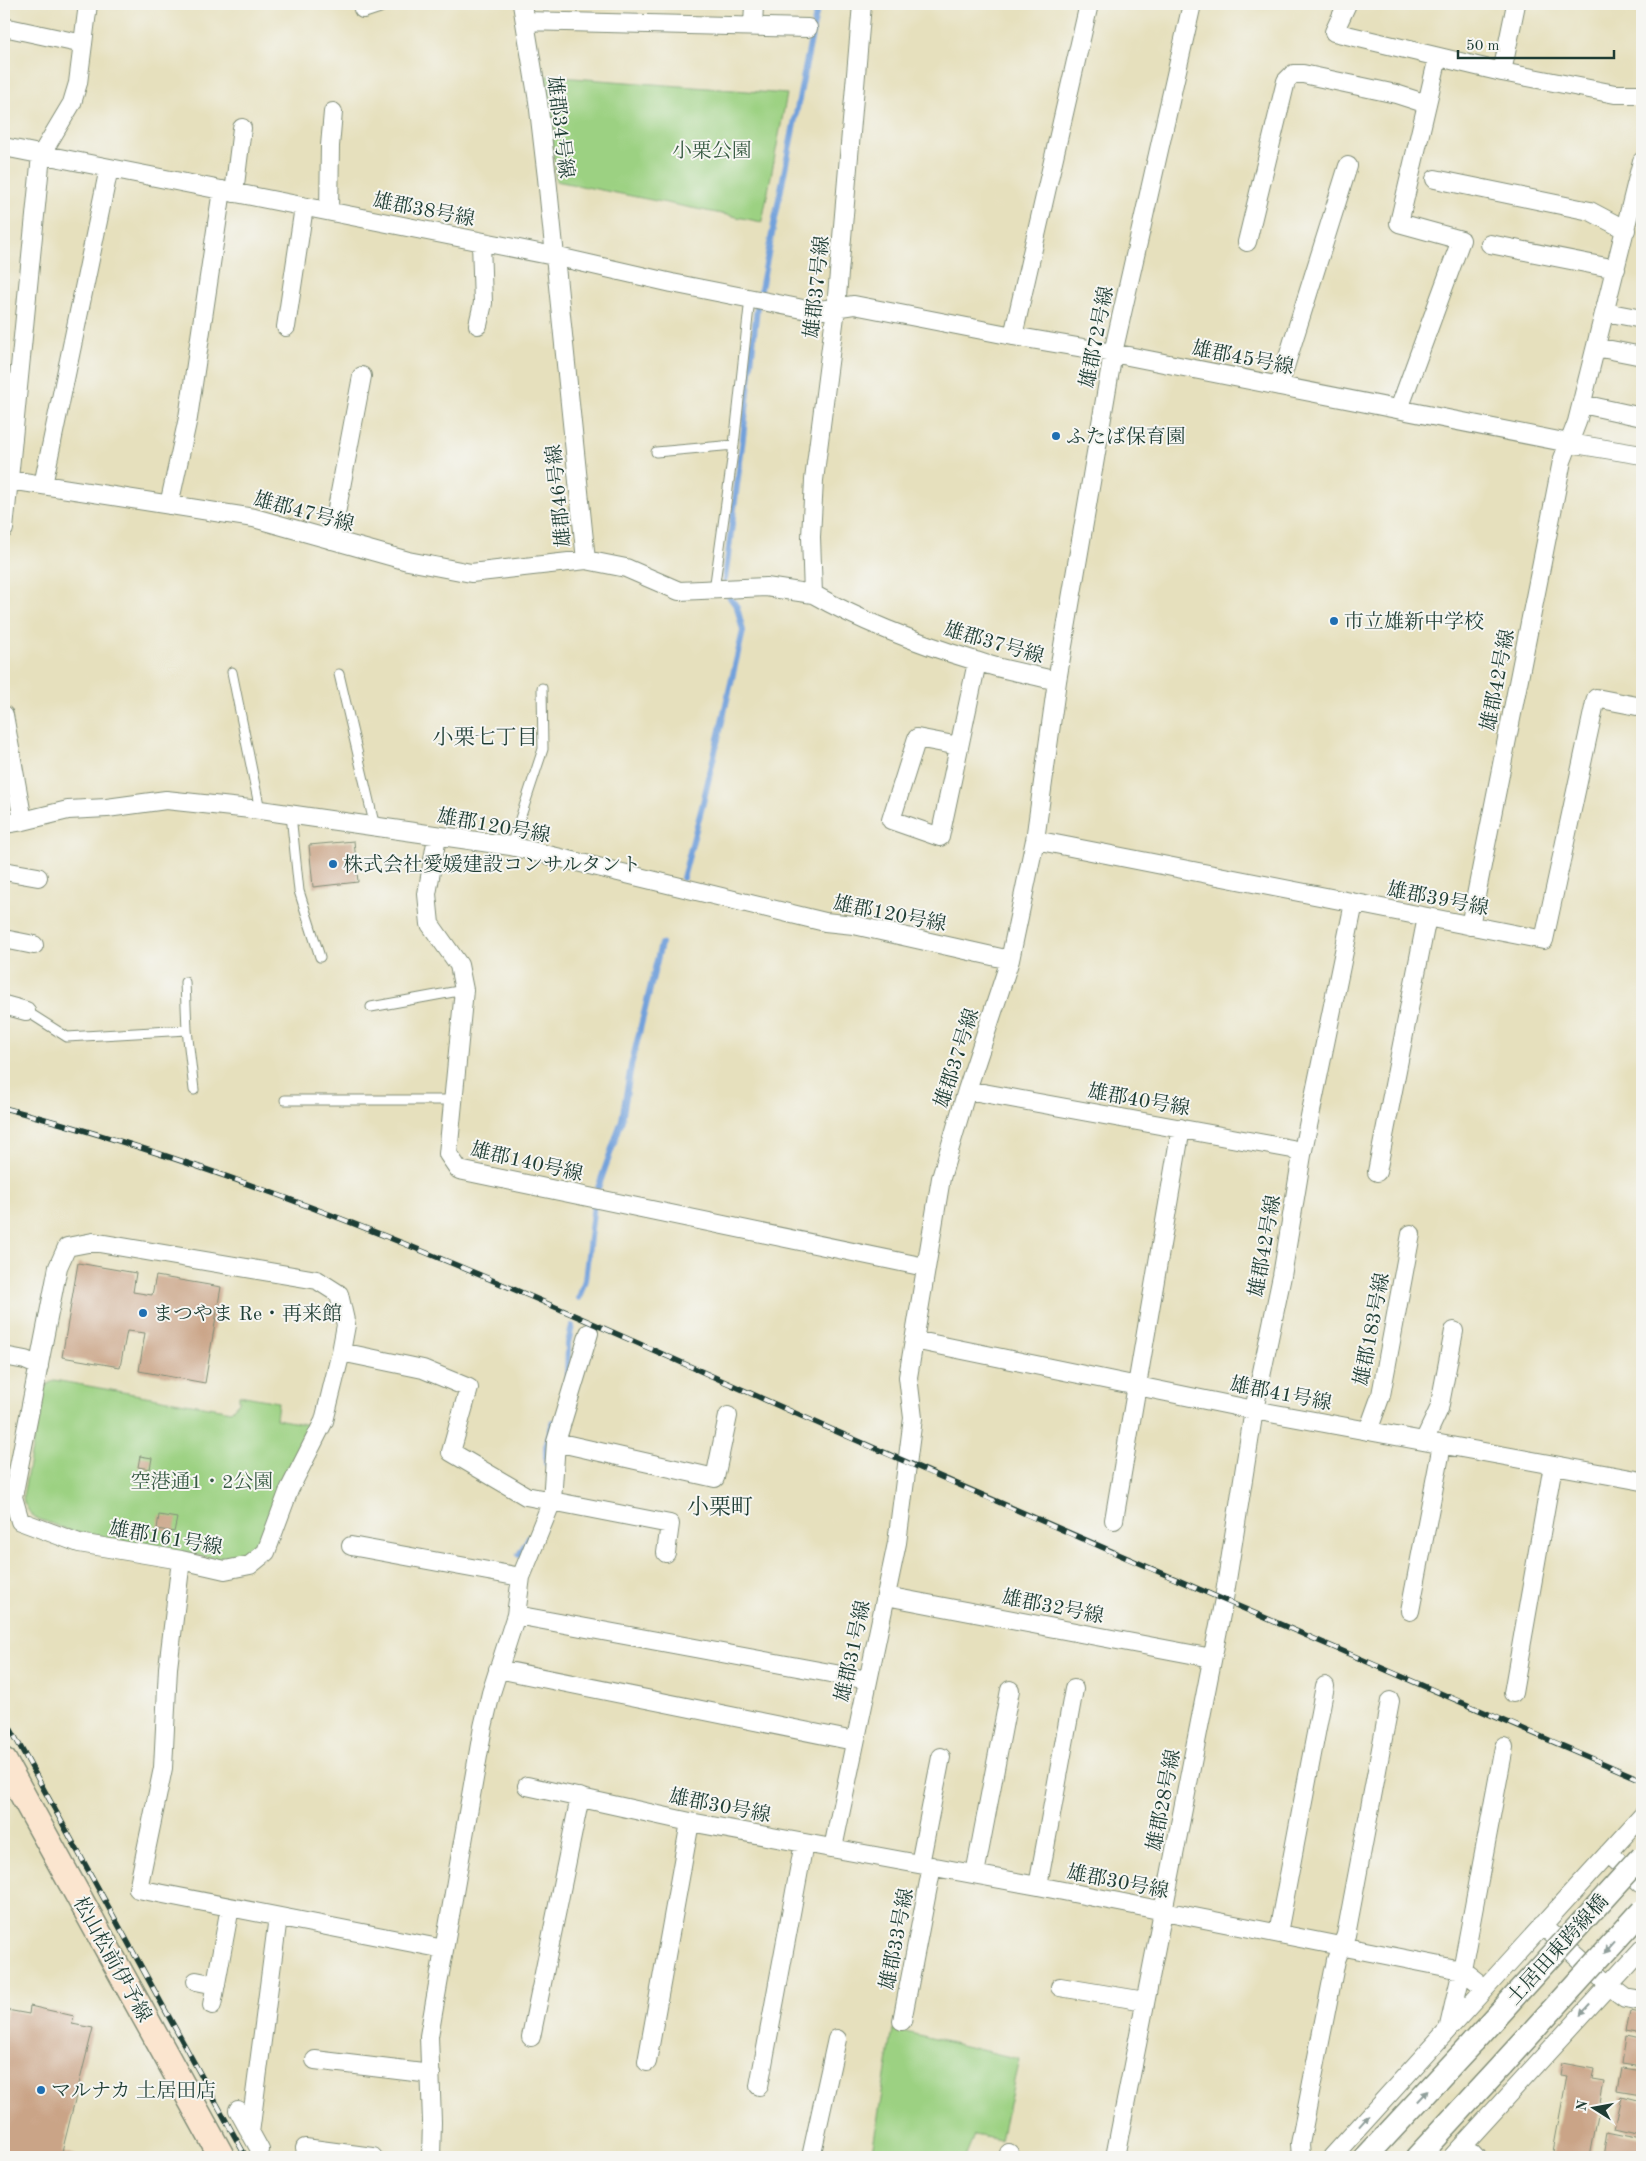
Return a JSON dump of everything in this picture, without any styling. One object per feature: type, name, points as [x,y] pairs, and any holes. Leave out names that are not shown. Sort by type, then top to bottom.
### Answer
[{"type":"main road","name":"松山松前伊予線","points":[[4,1761],[222,2157]]},
{"type":"street","points":[[4,529],[9,422],[42,155],[72,103],[78,83],[88,4]]},
{"type":"street","points":[[753,27],[754,4]]},
{"type":"street","name":"雄郡37号線","points":[[862,4],[836,308],[814,480],[811,538],[813,594],[843,611],[899,635],[977,662],[1058,681],[1035,840],[1010,960],[967,1090],[941,1178],[908,1377],[913,1418],[906,1462]]},
{"type":"street","points":[[1012,336],[1089,4]]},
{"type":"street","name":"雄郡72号線","points":[[1058,681],[1113,353],[1192,4]]},
{"type":"street","points":[[1347,4],[1334,32],[1502,72],[1615,94],[1642,94]]},
{"type":"street","points":[[1502,72],[1516,4]]},
{"type":"street","points":[[523,12],[753,27],[808,28]]},
{"type":"street","name":"雄郡34号線","points":[[523,12],[538,101],[554,256]]},
{"type":"street","points":[[4,27],[83,44]]},
{"type":"street","points":[[1399,409],[1461,240],[1399,223],[1438,57]]},
{"type":"street","points":[[1247,242],[1286,81],[1293,74],[1303,74],[1386,92],[1427,104]]},
{"type":"street","points":[[329,211],[330,146],[333,112]]},
{"type":"street","points":[[169,506],[188,418],[228,192],[242,128]]},
{"type":"street","name":"雄郡38号線","points":[[4,147],[554,256],[672,283],[813,311],[836,308]]},
{"type":"street","name":"雄郡42号線","points":[[1470,926],[1562,461],[1582,404],[1642,161]]},
{"type":"street","points":[[1279,386],[1348,166]]},
{"type":"street","points":[[43,485],[110,168]]},
{"type":"street","points":[[1435,178],[1590,211],[1626,230]]},
{"type":"street","points":[[286,327],[304,206]]},
{"type":"street","points":[[478,325],[483,303],[481,242]]},
{"type":"street","points":[[1490,244],[1616,269]]},
{"type":"street","name":"雄郡46号線","points":[[554,256],[586,560],[626,568],[679,591],[766,587],[813,594]]},
{"type":"street","name":"雄郡45号線","points":[[836,308],[854,305],[1012,336],[1113,353],[1569,443],[1642,455]]},
{"type":"street","points":[[1605,312],[1642,319]]},
{"type":"street","points":[[1596,347],[1642,356]]},
{"type":"street","points":[[332,540],[362,376]]},
{"type":"street","points":[[1582,404],[1642,417]]},
{"type":"street","name":"雄郡47号線","points":[[6,479],[254,518],[408,561],[471,573],[586,560]]},
{"type":"street","points":[[960,746],[917,738],[891,820],[940,837],[960,746],[977,662]]},
{"type":"street","name":"雄郡39号線","points":[[1035,840],[1544,940],[1596,698],[1642,707]]},
{"type":"street","points":[[4,715],[7,755],[23,821]]},
{"type":"street","name":"雄郡120号線","points":[[4,824],[68,810],[107,808],[166,800],[260,810],[437,837],[511,846],[825,922],[854,926],[1010,960]]},
{"type":"street","name":"雄郡140号線","points":[[437,837],[427,894],[430,924],[459,965],[464,990],[448,1154],[459,1170],[925,1267]]},
{"type":"street","points":[[4,871],[38,877]]},
{"type":"street","name":"雄郡42号線","points":[[1224,1599],[1254,1410],[1282,1276],[1302,1155],[1354,903]]},
{"type":"street","points":[[1377,1172],[1427,917]]},
{"type":"street","points":[[4,939],[34,945]]},
{"type":"street","points":[[4,1005],[26,1011]]},
{"type":"street","name":"雄郡40号線","points":[[967,1090],[1292,1149],[1302,1155]]},
{"type":"street","points":[[1114,1520],[1181,1128]]},
{"type":"street","name":"雄郡183号線","points":[[1368,1431],[1381,1395],[1411,1234]]},
{"type":"street","name":"雄郡161号線","points":[[93,1242],[317,1280],[339,1294],[346,1325],[342,1352],[324,1421],[289,1490],[266,1552],[250,1565],[225,1570],[181,1560],[79,1543],[12,1520],[13,1497],[39,1366],[58,1267],[67,1247],[93,1242]]},
{"type":"street","points":[[1424,1441],[1439,1409],[1454,1331]]},
{"type":"street","points":[[431,2157],[429,2036],[483,1727],[498,1669],[516,1615],[521,1577],[552,1501],[556,1442],[590,1333]]},
{"type":"street","name":"雄郡41号線","points":[[914,1340],[1254,1410],[1642,1481]]},
{"type":"street","points":[[342,1352],[423,1369],[469,1388],[450,1452],[526,1496],[670,1524],[666,1553]]},
{"type":"street","points":[[4,1356],[25,1360],[39,1366]]},
{"type":"street","points":[[556,1442],[715,1478],[728,1416]]},
{"type":"street","points":[[1410,1611],[1442,1444]]},
{"type":"street","name":"雄郡31号線","points":[[833,1848],[897,1543],[906,1462]]},
{"type":"street","points":[[1512,1693],[1553,1465]]},
{"type":"street","points":[[351,1546],[521,1577]]},
{"type":"street","points":[[181,1560],[168,1668],[164,1768],[138,1889],[444,1949]]},
{"type":"street","name":"雄郡32号線","points":[[886,1596],[1212,1658]]},
{"type":"street","name":"雄郡28号線","points":[[1114,2157],[1224,1599]]},
{"type":"street","points":[[516,1615],[868,1680]]},
{"type":"street","points":[[498,1669],[854,1742]]},
{"type":"street","points":[[1278,1933],[1325,1686]]},
{"type":"street","points":[[1038,1886],[1074,1689]]},
{"type":"street","points":[[975,1874],[1010,1690]]},
{"type":"street","points":[[1301,2157],[1300,2144],[1330,1988],[1336,1960],[1342,1946],[1390,1701]]},
{"type":"street","points":[[1449,2028],[1462,1970],[1504,1747]]},
{"type":"street","name":"雄郡33号線","points":[[902,2021],[941,1757]]},
{"type":"street","name":"雄郡30号線","points":[[527,1786],[690,1822],[1038,1886],[1462,1970],[1485,1988]]},
{"type":"street","points":[[531,2037],[580,1797]]},
{"type":"street","points":[[1332,2157],[1642,1816]]},
{"type":"street","points":[[648,2062],[690,1822]]},
{"type":"street","points":[[759,2086],[804,1843]]},
{"type":"street","points":[[1608,1853],[1642,1884]]},
{"type":"street","name":"土居田東跨線橋","points":[[1366,2157],[1642,1856]]},
{"type":"street","points":[[212,2005],[230,1907]]},
{"type":"street","name":"土居田東跨線橋","points":[[1417,2157],[1642,1911]]},
{"type":"street","points":[[250,2133],[278,1916]]},
{"type":"street","points":[[1542,1925],[1625,1998],[1642,2002]]},
{"type":"street","points":[[1452,2157],[1642,1949]]},
{"type":"street","points":[[196,1981],[216,1985]]},
{"type":"street","points":[[1060,1987],[1145,2001]]},
{"type":"street","points":[[811,2157],[837,2040]]},
{"type":"street","points":[[315,2060],[431,2074]]},
{"type":"street","points":[[238,2110],[260,2150]]},
{"type":"street","points":[[1464,2144],[1476,2157]]},
{"type":"street","points":[[305,2148],[373,2157]]},
{"type":"lane","points":[[714,590],[734,445],[750,298]]},
{"type":"lane","points":[[656,452],[734,445]]},
{"type":"lane","points":[[232,672],[260,810]]},
{"type":"lane","points":[[339,674],[375,827]]},
{"type":"lane","points":[[511,846],[544,749],[542,688]]},
{"type":"lane","points":[[292,815],[299,891],[320,957]]},
{"type":"lane","points":[[185,982],[187,1030],[194,1090]]},
{"type":"lane","points":[[371,1007],[464,990]]},
{"type":"lane","points":[[26,1011],[67,1037],[187,1030]]},
{"type":"lane","points":[[285,1100],[453,1100]]},
{"type":"green space","name":"小栗公園","points":[[546,76],[787,94],[762,222],[556,181]]},
{"type":"green space","name":"空港通1・2公園","points":[[54,1380],[231,1411],[239,1402],[239,1395],[278,1402],[276,1419],[315,1426],[259,1548],[243,1560],[232,1562],[71,1531],[36,1518],[30,1513],[24,1503],[23,1496],[44,1387]]},
{"type":"green space","points":[[893,2029],[1019,2059],[1001,2140],[974,2135],[965,2157],[871,2157]]},
{"type":"building","name":"株式会社愛媛建設コンサルタント","points":[[354,841],[358,882],[313,887],[309,845]]},
{"type":"building","name":"まつやま Re・再来館","points":[[78,1263],[136,1273],[133,1292],[152,1295],[156,1276],[221,1287],[205,1383],[139,1371],[145,1333],[127,1331],[120,1367],[62,1357]]},
{"type":"building","points":[[140,1456],[152,1458],[150,1469],[138,1467]]},
{"type":"building","points":[[159,1515],[177,1518],[174,1532],[157,1529]]},
{"type":"building","name":"マルナカ 土居田店","points":[[30,2006],[74,2016],[72,2024],[93,2028],[62,2152],[78,2157],[4,2157],[4,2025],[7,2010],[29,2014]]},
{"type":"building","points":[[1630,2011],[1642,2013],[1642,2034],[1626,2031]]},
{"type":"building","points":[[1626,2036],[1642,2039],[1642,2067],[1622,2064]]},
{"type":"building","points":[[1562,2063],[1594,2069],[1592,2080],[1604,2082],[1590,2157],[1552,2157],[1567,2076],[1560,2075]]},
{"type":"building","points":[[1622,2068],[1642,2071],[1642,2095],[1618,2091]]},
{"type":"building","points":[[1622,2096],[1642,2101],[1642,2134],[1615,2128]]},
{"type":"building","points":[[1607,2131],[1642,2138],[1638,2157],[1603,2157]]},
{"type":"waterway","points":[[761,289],[818,4]]},
{"type":"waterway","points":[[725,579],[757,307]]},
{"type":"waterway","points":[[683,878],[703,803],[743,631],[737,607],[729,596]]},
{"type":"waterway","points":[[598,1188],[622,1120],[631,1066],[661,944]]},
{"type":"waterway","points":[[579,1298],[585,1280],[594,1204]]},
{"type":"waterway","points":[[567,1379],[568,1343],[572,1326]]},
{"type":"waterway","points":[[546,1463],[546,1446],[553,1422]]},
{"type":"waterway","points":[[519,1555],[529,1537]]},
{"type":"railway","points":[[4,1108],[111,1138],[217,1173],[425,1252],[528,1295],[1035,1518],[1642,1780]]},
{"type":"railway","points":[[4,1717],[246,2157]]},
{"type":"place","name":"ふたば保育園","points":[[1056,436]]},
{"type":"place","name":"市立雄新中学校","points":[[1334,621]]},
{"type":"place","name":"株式会社愛媛建設コンサルタント","points":[[333,864]]},
{"type":"place","name":"まつやま Re・再来館","points":[[143,1313]]},
{"type":"place","name":"マルナカ 土居田店","points":[[41,2090]]},
{"type":"district","name":"小栗七丁目","points":[[485,737]]},
{"type":"district","name":"小栗町","points":[[720,1506]]}]
